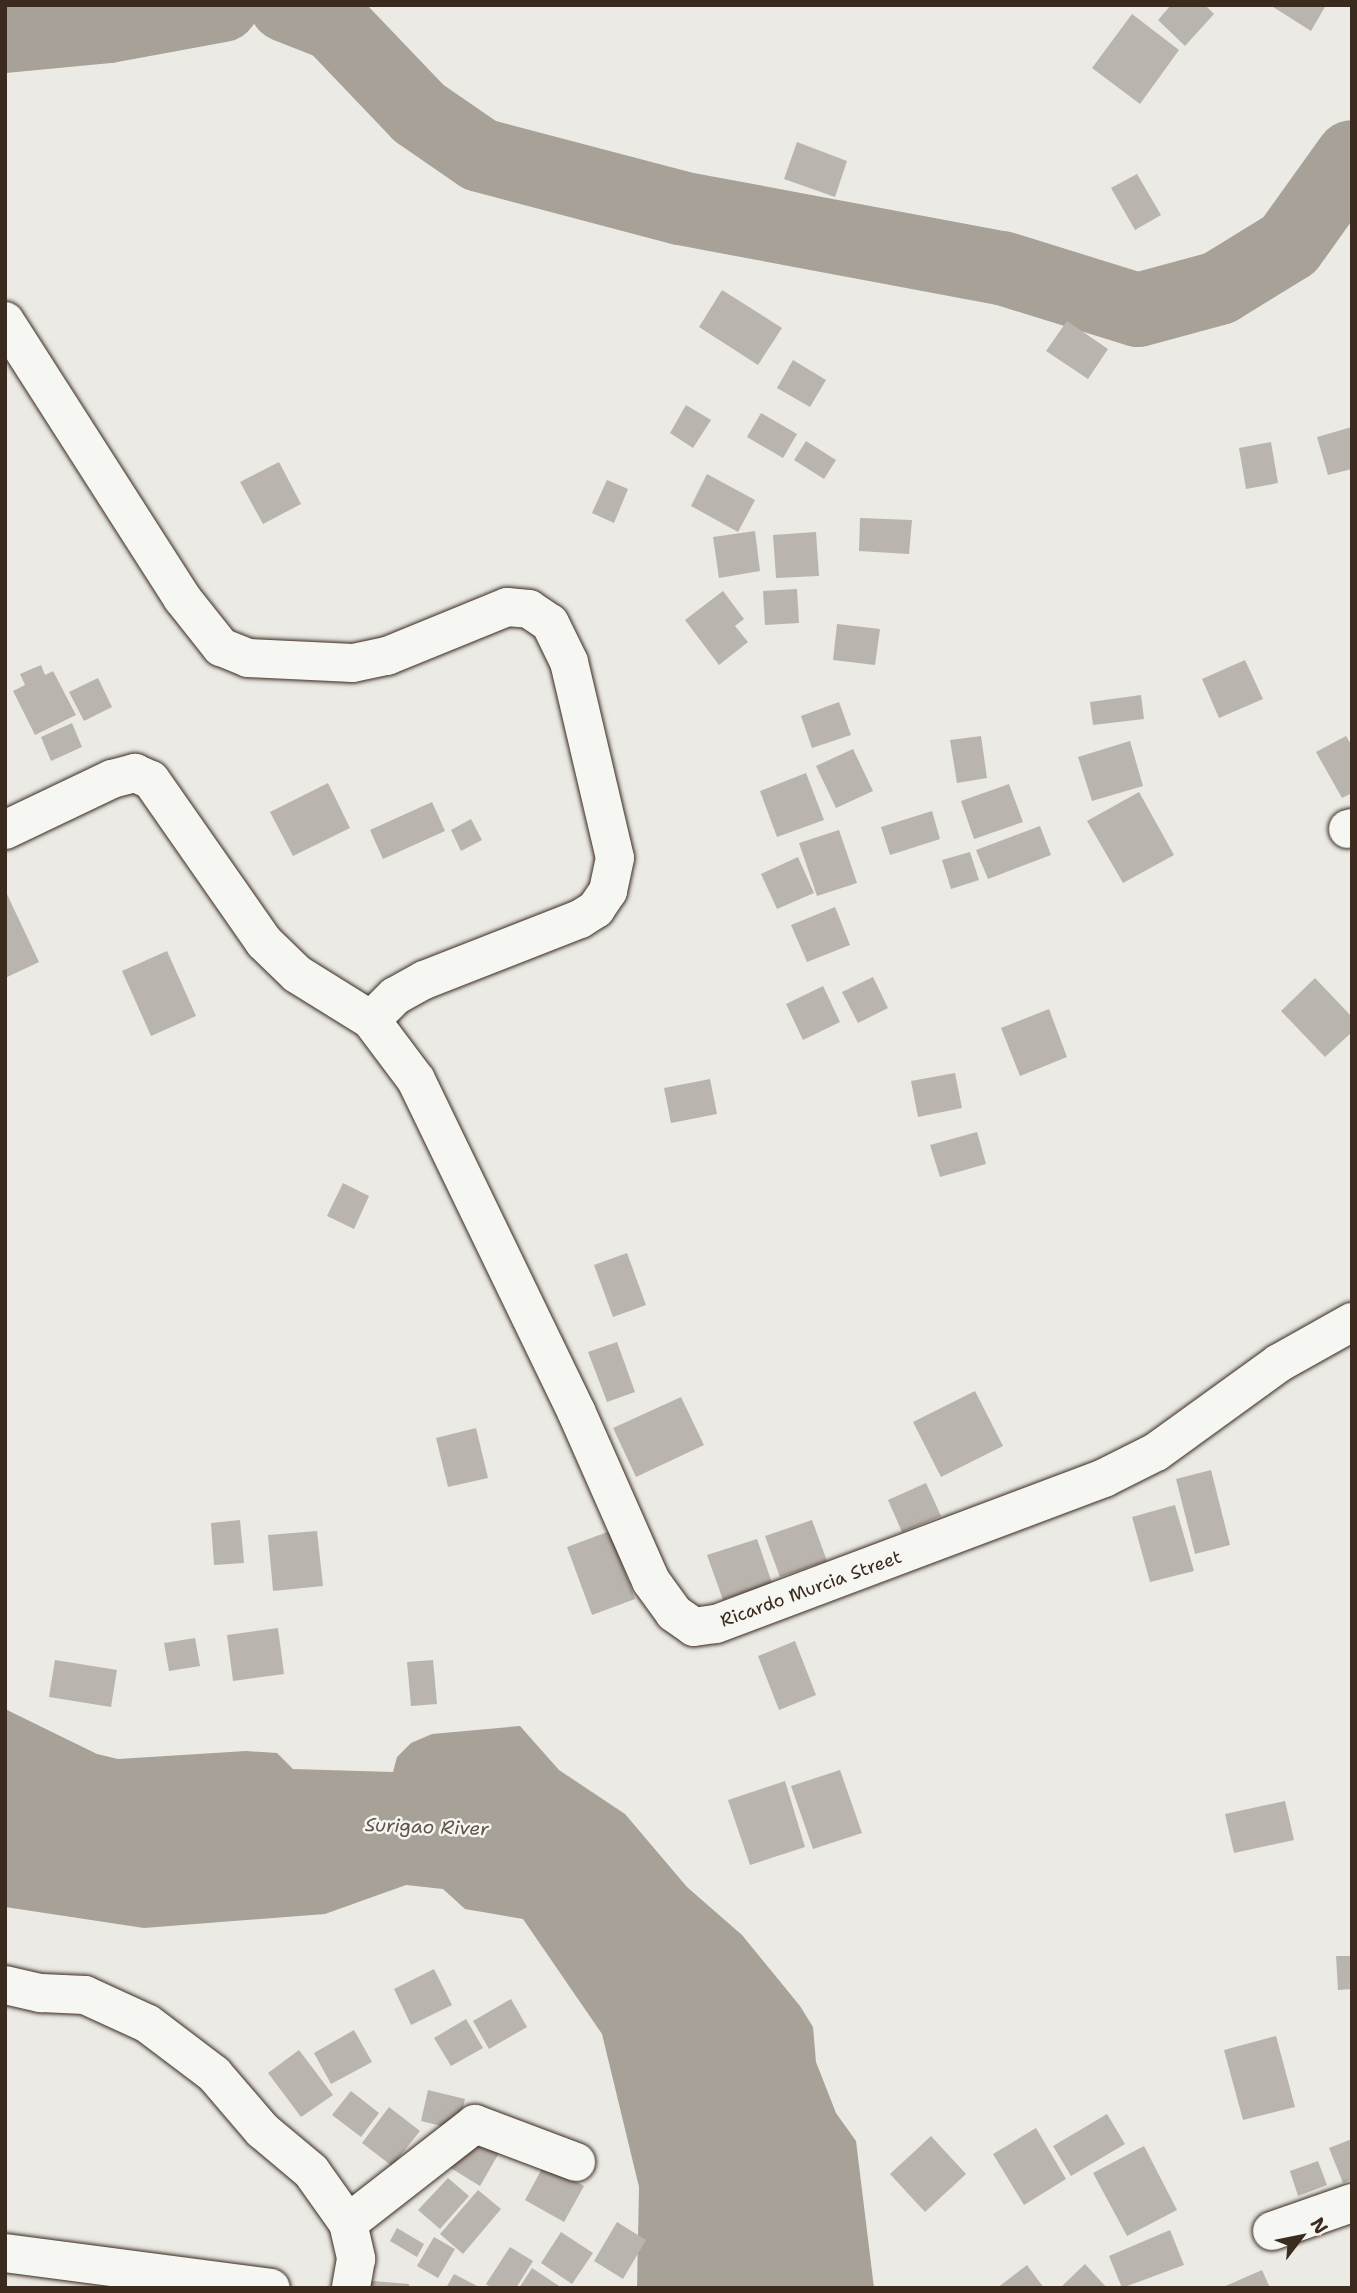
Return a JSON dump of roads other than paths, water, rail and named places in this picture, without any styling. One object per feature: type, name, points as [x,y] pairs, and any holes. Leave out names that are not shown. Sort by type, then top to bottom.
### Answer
[{"type":"street","points":[[5,321],[182,598],[221,647],[248,658],[354,663],[387,656],[507,607],[529,609],[550,624],[569,662],[615,858],[608,891],[596,909],[580,919],[424,980],[395,996],[371,1020],[298,974],[264,942],[151,779],[135,773],[112,779],[5,830]]},
{"type":"street","name":"Ricardo Murcia Street","points":[[371,1020],[416,1080],[576,1411],[651,1581],[674,1613],[694,1627],[716,1624],[1104,1478],[1156,1452],[1279,1363],[1352,1322]]},
{"type":"street","points":[[5,1985],[40,1993],[85,1995],[148,2024],[214,2074],[262,2130],[311,2171],[348,2223],[356,2259],[351,2288]]},
{"type":"street","points":[[348,2223],[475,2124],[576,2162]]},
{"type":"street","points":[[1272,2231],[1352,2203]]},
{"type":"street","points":[[5,2253],[271,2288]]},
{"type":"water","name":"Surigao River","points":[[5,1709],[97,1754],[118,1759],[246,1751],[277,1753],[293,1769],[393,1772],[397,1757],[411,1743],[432,1734],[520,1726],[559,1770],[625,1814],[687,1887],[742,1935],[800,2006],[813,2027],[816,2062],[836,2113],[856,2141],[874,2288],[637,2288],[639,2187],[602,2034],[523,1919],[465,1909],[443,1889],[406,1885],[325,1914],[144,1928],[5,1907]]},
{"type":"waterway","points":[[5,36],[108,26],[222,5]]},
{"type":"waterway","points":[[286,5],[334,24],[419,113],[480,155],[680,208],[1002,268],[1138,310],[1219,288],[1289,245],[1352,157]]}]
